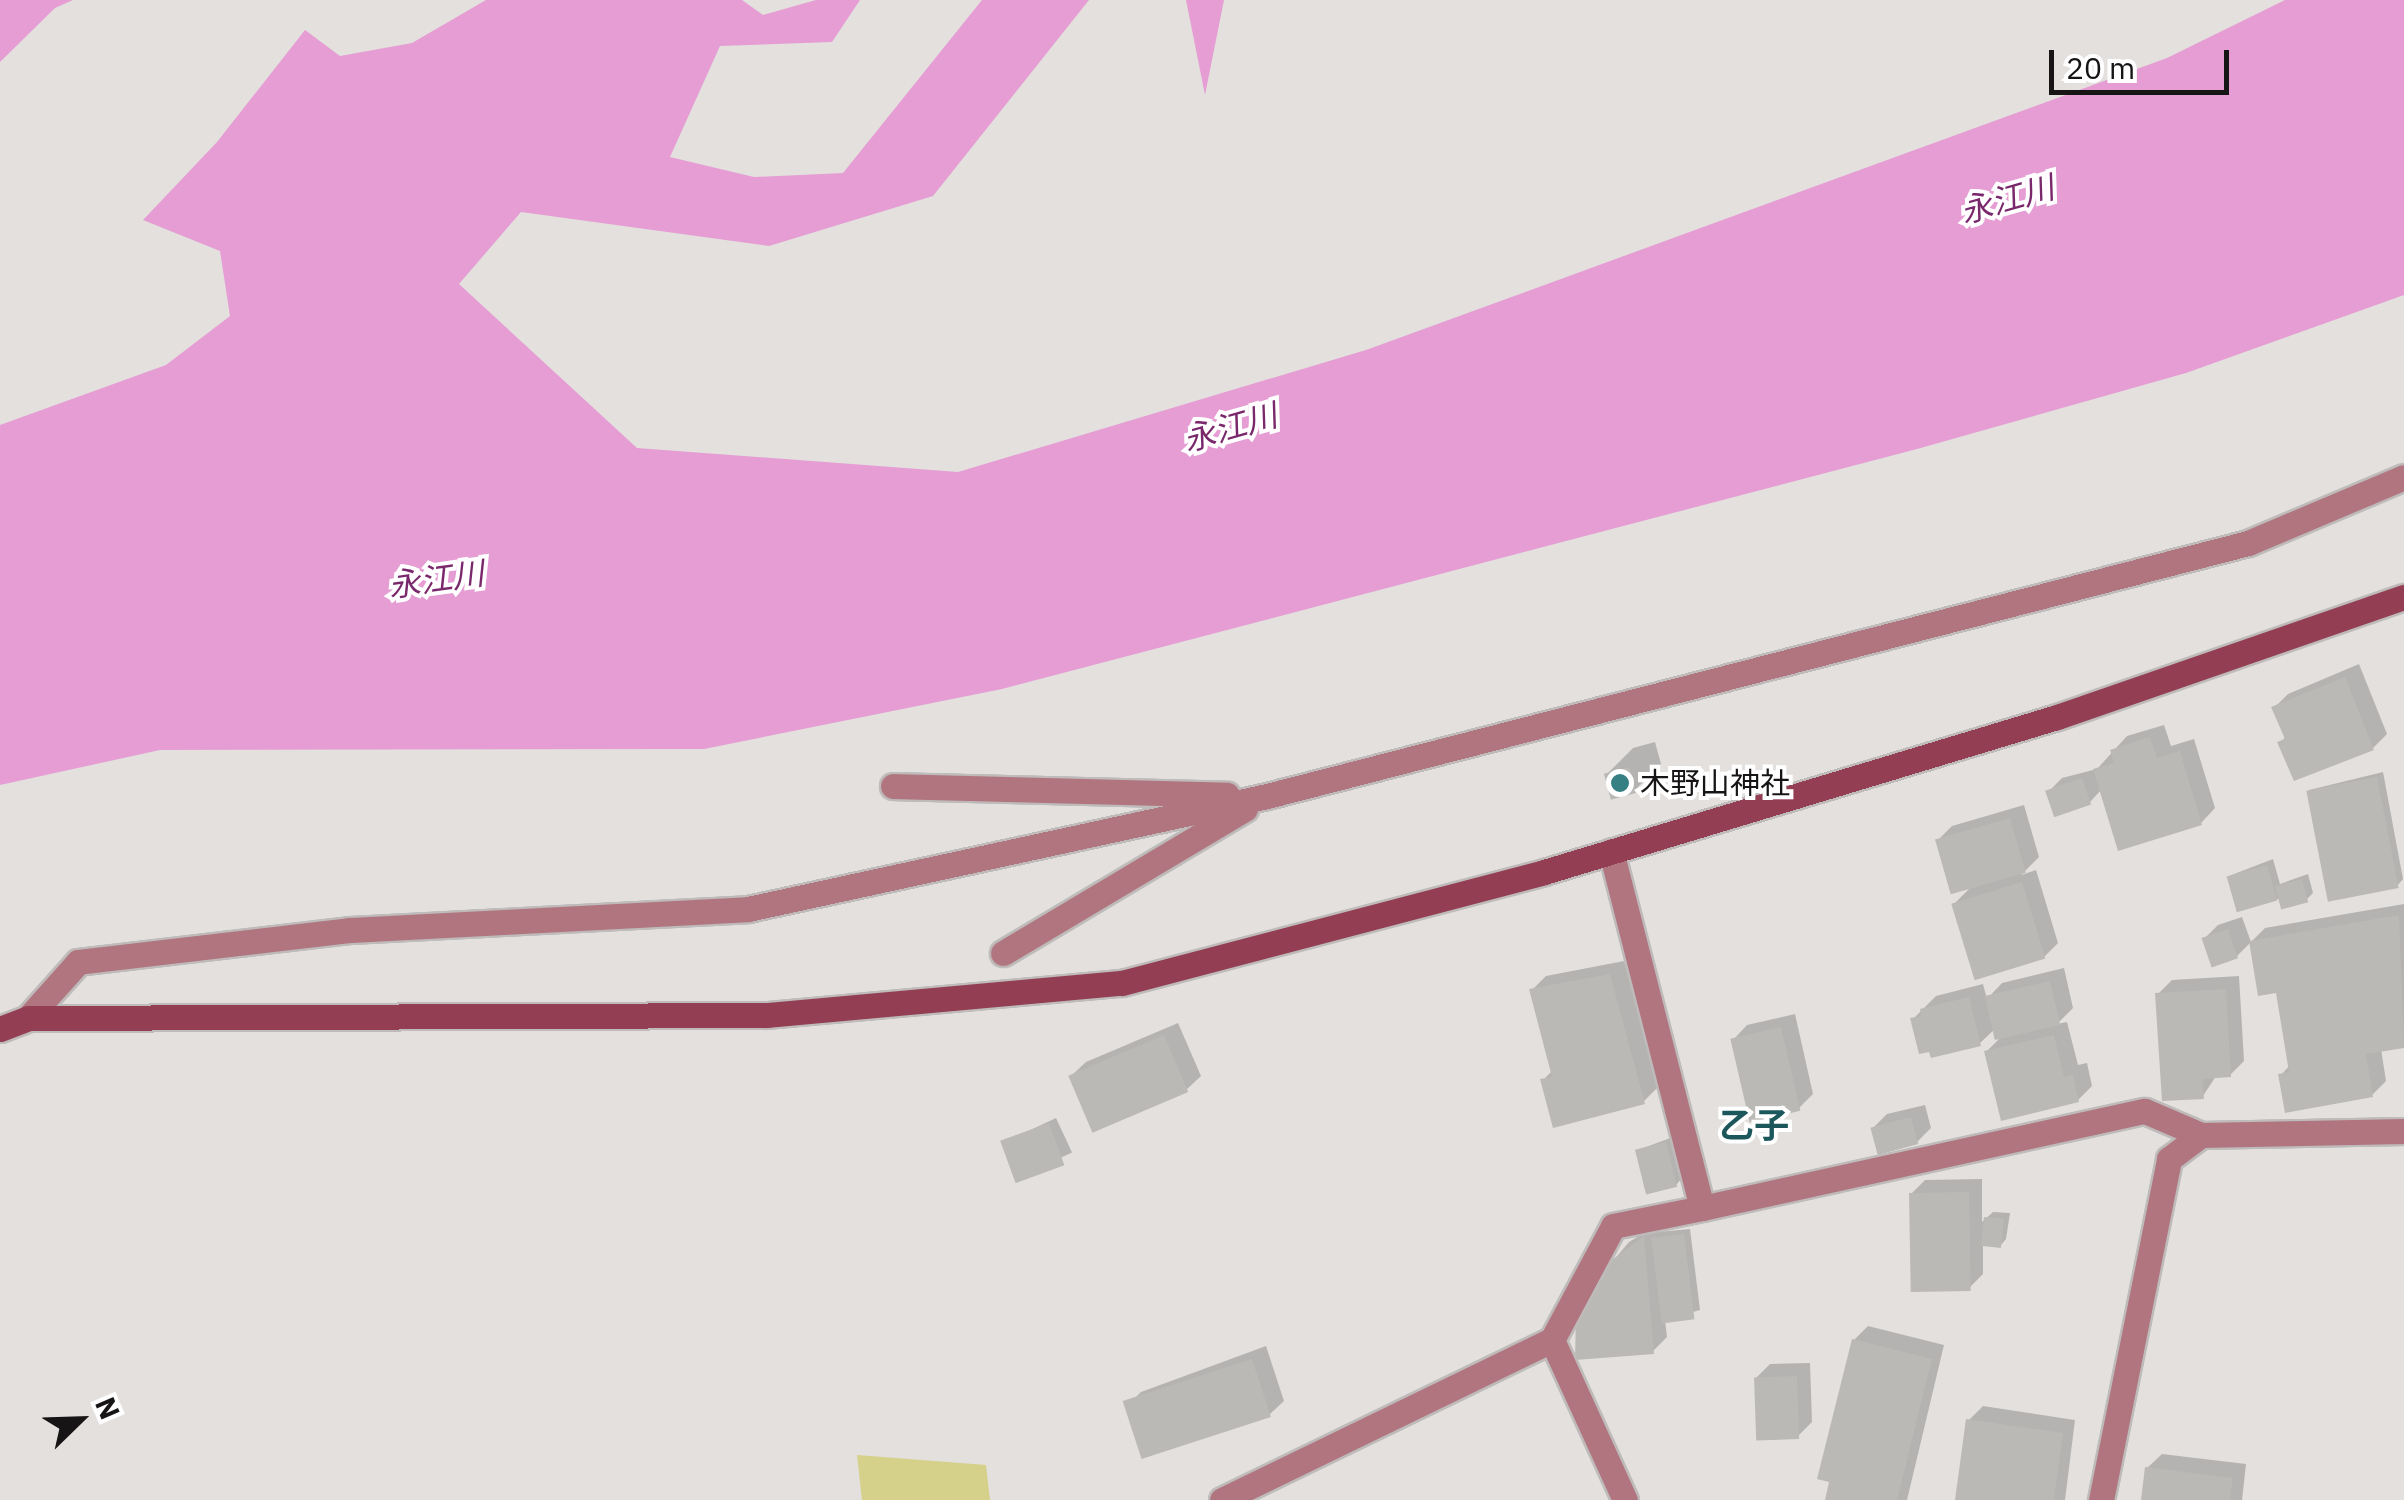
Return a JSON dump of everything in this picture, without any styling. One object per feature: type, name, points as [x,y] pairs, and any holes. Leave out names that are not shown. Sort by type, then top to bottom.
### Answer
[{"type":"street","points":[[28,1018],[78,962],[144,950],[349,930],[748,909],[1267,796],[2248,543],[2404,478]]},
{"type":"street","points":[[0,1029],[28,1018],[767,1015],[1122,983],[1611,851],[2057,717],[2404,597]]},
{"type":"street","points":[[893,786],[1267,796]]},
{"type":"street","points":[[1004,953],[1267,796]]},
{"type":"street","points":[[1611,851],[1702,1208]]},
{"type":"street","points":[[1222,1500],[1552,1340],[1612,1226],[2146,1111],[2201,1135],[2404,1132]]},
{"type":"street","points":[[2101,1500],[2169,1159],[2201,1135]]},
{"type":"street","points":[[1552,1340],[1624,1500]]},
{"type":"shaded area","points":[[857,1455],[986,1465],[990,1500],[862,1500]]},
{"type":"water","points":[[0,0],[73,0],[55,8],[0,62]]},
{"type":"water","name":"永江川","points":[[486,0],[742,0],[763,15],[816,0],[860,0],[832,42],[720,46],[670,157],[754,177],[843,173],[982,0],[1089,0],[933,196],[769,246],[521,212],[459,284],[637,448],[958,472],[1366,350],[2167,58],[2285,0],[2404,0],[2404,295],[2186,373],[1917,449],[1002,689],[704,749],[160,750],[0,785],[0,425],[166,365],[230,316],[220,251],[143,220],[217,142],[305,30],[340,56],[412,43]]},
{"type":"water","points":[[1186,0],[1224,0],[1205,95]]},
{"type":"building","points":[[2345,677],[2374,750],[2294,781],[2277,742],[2285,739],[2271,707]]},
{"type":"building","points":[[2150,737],[2157,758],[2180,751],[2202,825],[2118,851],[2093,769],[2114,763],[2110,750]]},
{"type":"building","name":"木野山神社","points":[[1629,767],[1636,793],[1611,800],[1604,774]]},
{"type":"building","points":[[2377,777],[2399,888],[2328,902],[2306,791]]},
{"type":"building","points":[[2082,778],[2091,804],[2054,817],[2045,791]]},
{"type":"building","points":[[2010,818],[2026,873],[1951,894],[1935,839]]},
{"type":"building","points":[[2267,865],[2277,901],[2237,912],[2227,877]]},
{"type":"building","points":[[2302,879],[2308,902],[2281,909],[2275,886]]},
{"type":"building","points":[[2022,882],[2045,959],[1975,980],[1951,904]]},
{"type":"building","points":[[2399,915],[2404,1048],[2366,1054],[2373,1097],[2285,1113],[2278,1074],[2289,1072],[2276,993],[2258,996],[2249,941]]},
{"type":"building","points":[[2228,929],[2238,958],[2212,967],[2202,938]]},
{"type":"building","points":[[1610,974],[1645,1104],[1553,1128],[1540,1079],[1552,1077],[1529,989]]},
{"type":"building","points":[[2050,981],[2060,1025],[1995,1040],[1985,996]]},
{"type":"building","points":[[2226,989],[2231,1077],[2202,1079],[2204,1099],[2162,1101],[2155,993]]},
{"type":"building","points":[[1969,997],[1981,1046],[1931,1058],[1929,1052],[1919,1054],[1910,1018],[1921,1016],[1920,1009]]},
{"type":"building","points":[[1781,1027],[1800,1111],[1750,1122],[1730,1039]]},
{"type":"building","points":[[1164,1035],[1188,1092],[1092,1133],[1068,1076]]},
{"type":"building","points":[[2054,1035],[2064,1077],[2073,1075],[2079,1102],[2001,1121],[1984,1051]]},
{"type":"building","points":[[1911,1117],[1918,1144],[1878,1155],[1870,1128]]},
{"type":"building","points":[[1049,1123],[1064,1165],[1016,1183],[1000,1141]]},
{"type":"building","points":[[1666,1142],[1677,1187],[1646,1194],[1635,1150]]},
{"type":"building","points":[[1969,1192],[1971,1291],[1911,1292],[1909,1193]]},
{"type":"building","points":[[1984,1217],[2004,1219],[2001,1248],[1981,1246]]},
{"type":"building","points":[[1684,1234],[1694,1319],[1662,1323],[1651,1238]]},
{"type":"building","points":[[1644,1236],[1654,1354],[1575,1360],[1576,1314],[1597,1271]]},
{"type":"building","points":[[1852,1339],[1932,1359],[1897,1500],[1825,1500],[1829,1482],[1817,1479]]},
{"type":"building","points":[[1252,1359],[1271,1417],[1142,1459],[1123,1401]]},
{"type":"building","points":[[1797,1376],[1799,1439],[1756,1440],[1754,1378]]},
{"type":"building","points":[[1966,1419],[2063,1433],[2054,1500],[1955,1500]]},
{"type":"building","points":[[2145,1467],[2233,1478],[2230,1500],[2141,1500]]},
{"type":"place","name":"木野山神社","points":[[1620,783]]},
{"type":"district","name":"乙子","points":[[1754,1125]]}]
